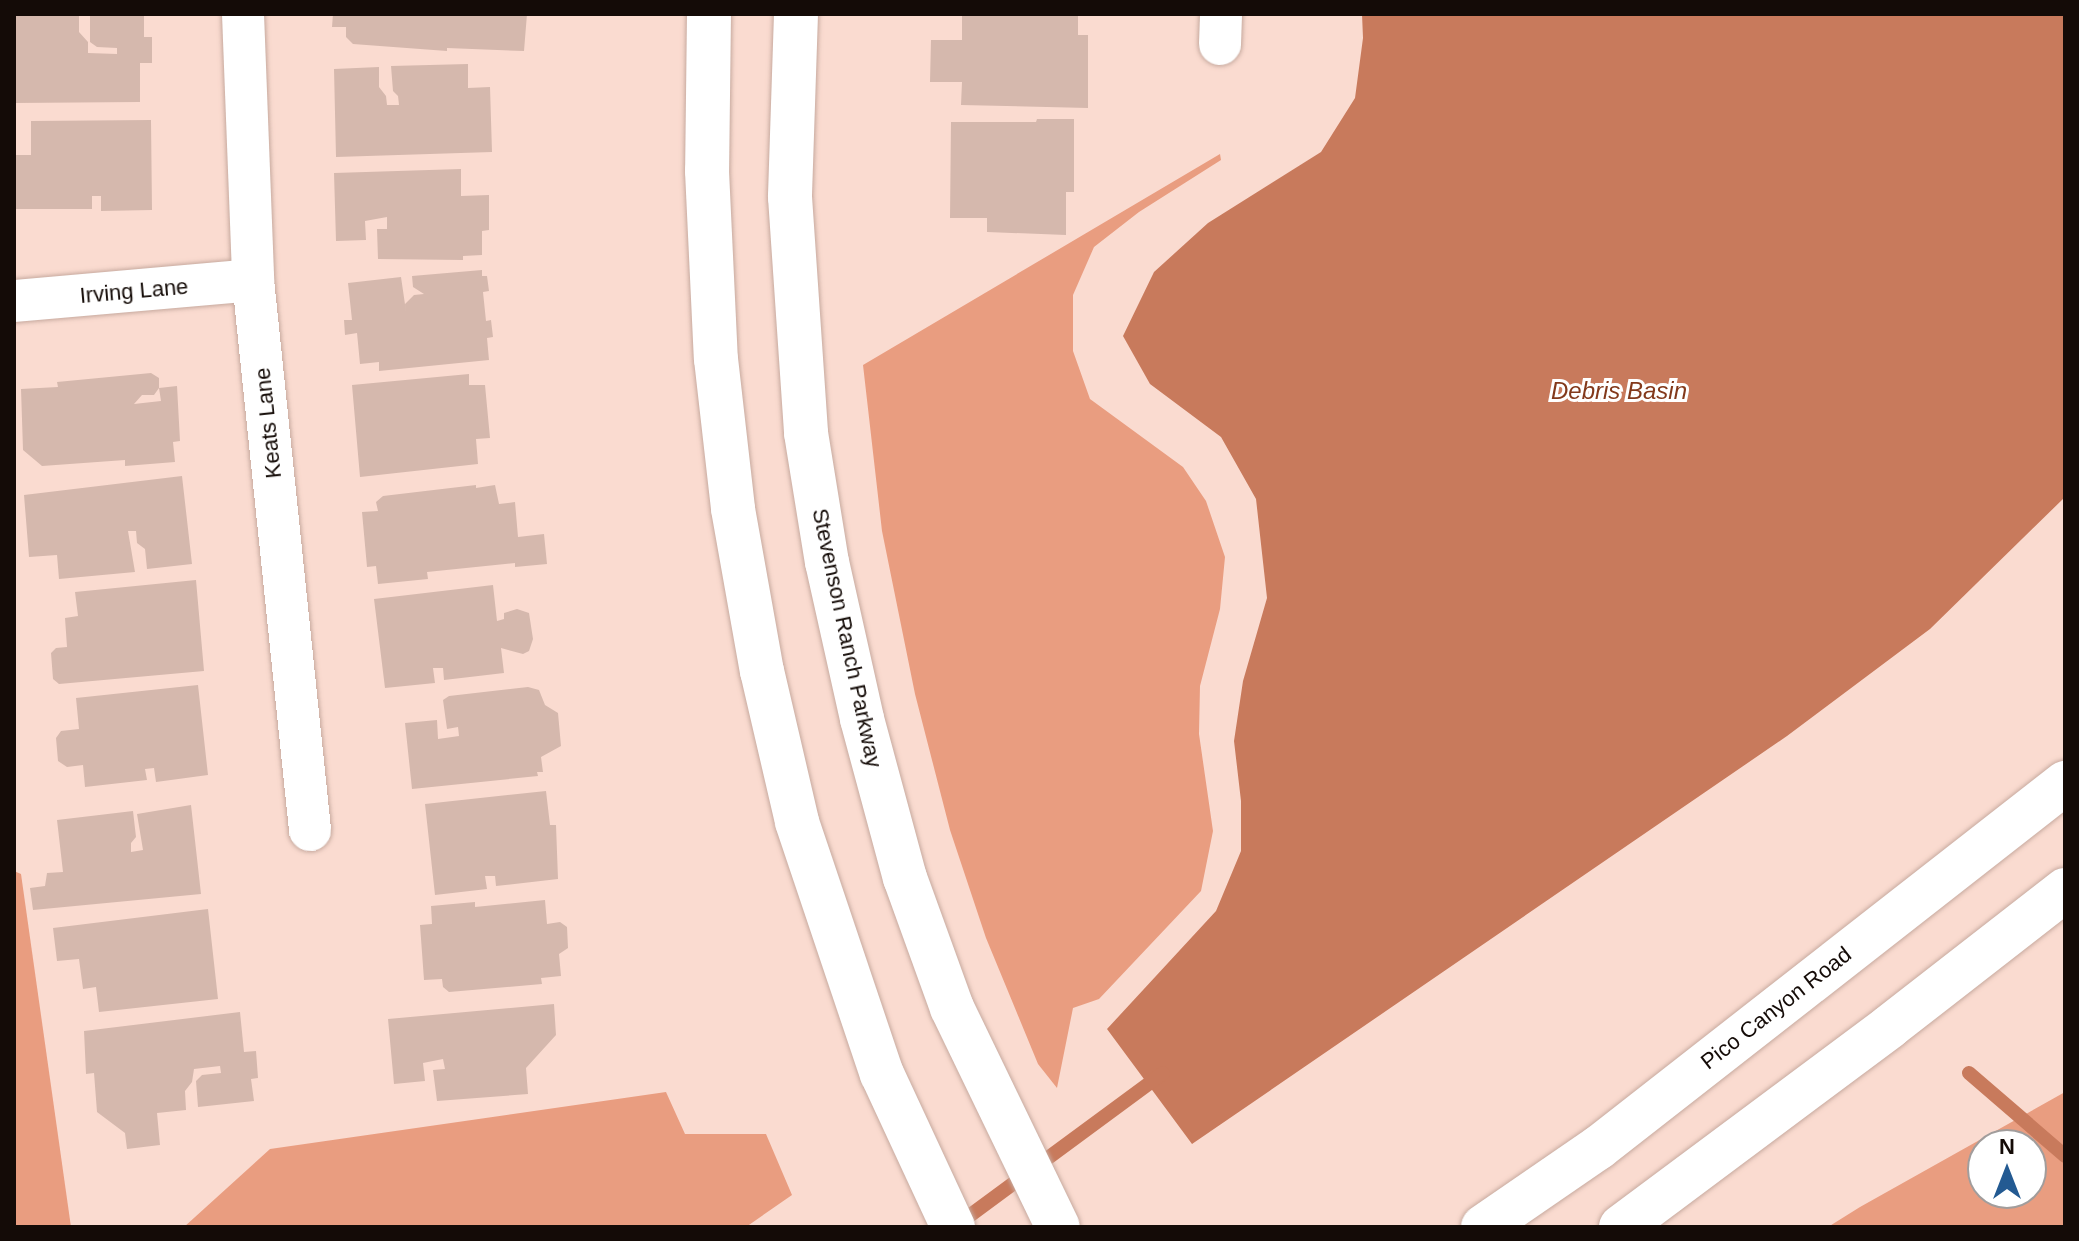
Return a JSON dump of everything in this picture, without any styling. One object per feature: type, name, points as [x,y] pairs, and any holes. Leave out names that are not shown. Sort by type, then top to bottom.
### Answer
[{"type":"main road","points":[[709,14],[707,171],[716,359],[736,524],[762,671],[797,822],[882,1074],[953,1227]]},
{"type":"main road","name":"Stevenson Ranch Parkway","points":[[796,14],[790,197],[792,241],[806,433],[827,562],[862,719],[905,878],[952,1008],[1058,1227]]},
{"type":"main road","name":"Pico Canyon Road","points":[[1483,1227],[1598,1148],[2065,783]]},
{"type":"main road","points":[[1621,1227],[1889,1027],[2065,890]]},
{"type":"street","name":"Keats Lane","points":[[243,14],[253,280],[310,830]]},
{"type":"street","name":"Irving Lane","points":[[14,301],[253,280]]},
{"type":"shaded area","points":[[1220,154],[1221,160],[1139,212],[1094,247],[1073,295],[1073,351],[1090,399],[1183,467],[1206,501],[1225,557],[1220,609],[1200,686],[1199,734],[1213,831],[1201,891],[1099,999],[1073,1008],[1057,1088],[1038,1064],[986,938],[950,830],[915,694],[882,531],[863,365]]},
{"type":"shaded area","points":[[14,871],[21,874],[71,1227],[14,1227]]},
{"type":"shaded area","points":[[666,1092],[685,1134],[766,1134],[792,1195],[746,1227],[184,1227],[270,1149]]},
{"type":"shaded area","points":[[2065,1092],[2065,1227],[1828,1227],[1967,1147],[1967,1209],[2047,1209],[2047,1129],[1999,1129]]},
{"type":"water","name":"Debris Basin","points":[[1362,14],[2065,14],[2065,497],[1930,629],[1787,736],[1192,1144],[1107,1029],[1216,911],[1241,851],[1241,801],[1234,741],[1243,681],[1267,598],[1256,499],[1221,437],[1150,384],[1123,336],[1154,272],[1208,223],[1321,152],[1355,98],[1363,38]]},
{"type":"building","points":[[14,14],[79,14],[79,32],[88,42],[88,53],[117,54],[117,48],[97,47],[90,42],[90,15],[144,14],[144,37],[152,37],[152,63],[140,63],[140,102],[14,103]]},
{"type":"building","points":[[333,14],[527,14],[524,51],[447,48],[447,51],[353,44],[346,37],[346,27],[332,27]]},
{"type":"building","points":[[962,14],[1078,14],[1078,35],[1088,35],[1088,108],[961,105],[962,82],[930,82],[931,40],[962,40]]},
{"type":"building","points":[[468,64],[468,88],[490,87],[492,152],[336,157],[334,69],[379,67],[379,87],[386,96],[387,105],[399,105],[398,96],[393,91],[391,66]]},
{"type":"building","points":[[1037,119],[1074,119],[1074,192],[1066,192],[1066,235],[987,232],[987,218],[950,218],[951,122],[1036,122]]},
{"type":"building","points":[[151,120],[152,210],[101,211],[101,196],[92,196],[92,209],[14,209],[14,155],[31,155],[31,121]]},
{"type":"building","points":[[461,169],[461,196],[489,195],[489,230],[482,231],[482,255],[463,256],[463,260],[378,259],[377,229],[387,229],[387,217],[365,221],[366,240],[336,241],[334,173]]},
{"type":"building","points":[[482,270],[482,276],[487,276],[489,291],[483,292],[486,321],[491,320],[493,337],[487,338],[489,360],[379,371],[379,362],[360,364],[357,333],[345,335],[344,320],[352,320],[348,283],[401,277],[407,318],[405,304],[414,295],[424,294],[413,287],[412,276]]},
{"type":"building","points":[[151,373],[159,378],[159,388],[177,386],[180,441],[173,442],[175,462],[125,466],[125,460],[42,466],[23,450],[21,389],[58,387],[57,382]],"holes":[[[159,388],[161,401],[134,404],[142,395],[154,395]]]},
{"type":"building","points":[[469,374],[469,385],[485,385],[490,438],[476,439],[478,464],[360,477],[352,385]]},
{"type":"building","points":[[182,476],[192,564],[147,569],[145,549],[137,543],[136,531],[128,531],[135,572],[59,579],[57,555],[29,557],[24,495]]},
{"type":"building","points":[[476,485],[476,488],[495,485],[499,504],[515,502],[518,537],[544,534],[547,564],[515,567],[515,563],[427,572],[428,579],[378,584],[376,566],[367,567],[362,512],[378,511],[376,502],[383,496]]},
{"type":"building","points":[[196,580],[204,671],[59,684],[53,679],[51,653],[56,648],[67,647],[65,618],[78,616],[75,592]]},
{"type":"building","points":[[493,585],[497,621],[504,619],[504,613],[517,609],[529,613],[533,639],[529,651],[523,654],[501,648],[504,673],[444,680],[443,668],[433,668],[435,683],[385,688],[374,599]]},
{"type":"building","points":[[198,685],[208,775],[156,782],[154,768],[145,769],[147,780],[85,787],[83,765],[67,767],[58,761],[56,738],[61,731],[79,729],[76,698]]},
{"type":"building","points":[[528,687],[539,690],[545,705],[558,713],[561,746],[541,757],[543,772],[537,772],[538,776],[412,789],[405,723],[437,720],[438,739],[459,736],[458,727],[447,729],[443,700],[449,696]]},
{"type":"building","points":[[546,791],[550,825],[556,825],[558,879],[496,886],[495,876],[485,876],[487,889],[435,895],[425,804]]},
{"type":"building","points":[[191,805],[201,894],[33,910],[30,888],[45,886],[47,873],[63,872],[57,820],[133,811],[136,837],[131,843],[131,852],[143,850],[137,814]]},
{"type":"building","points":[[545,900],[547,924],[560,922],[567,927],[568,948],[559,954],[561,976],[541,978],[542,984],[449,992],[443,987],[442,979],[424,980],[420,925],[432,924],[431,906],[475,902],[475,907]]},
{"type":"building","points":[[208,909],[218,999],[99,1012],[96,987],[83,989],[79,959],[57,961],[53,928]]},
{"type":"building","points":[[554,1004],[556,1035],[526,1068],[528,1094],[437,1101],[433,1070],[445,1069],[443,1059],[423,1063],[425,1081],[394,1084],[388,1019]]},
{"type":"building","points":[[240,1012],[244,1052],[256,1051],[258,1078],[251,1079],[254,1101],[198,1107],[196,1081],[202,1075],[221,1073],[220,1066],[194,1069],[192,1082],[185,1091],[186,1110],[157,1113],[160,1145],[127,1149],[125,1133],[97,1112],[94,1073],[86,1074],[84,1031]]},
{"type":"waterway","points":[[957,1225],[1163,1073]]},
{"type":"waterway","points":[[1969,1073],[2065,1156]]}]
